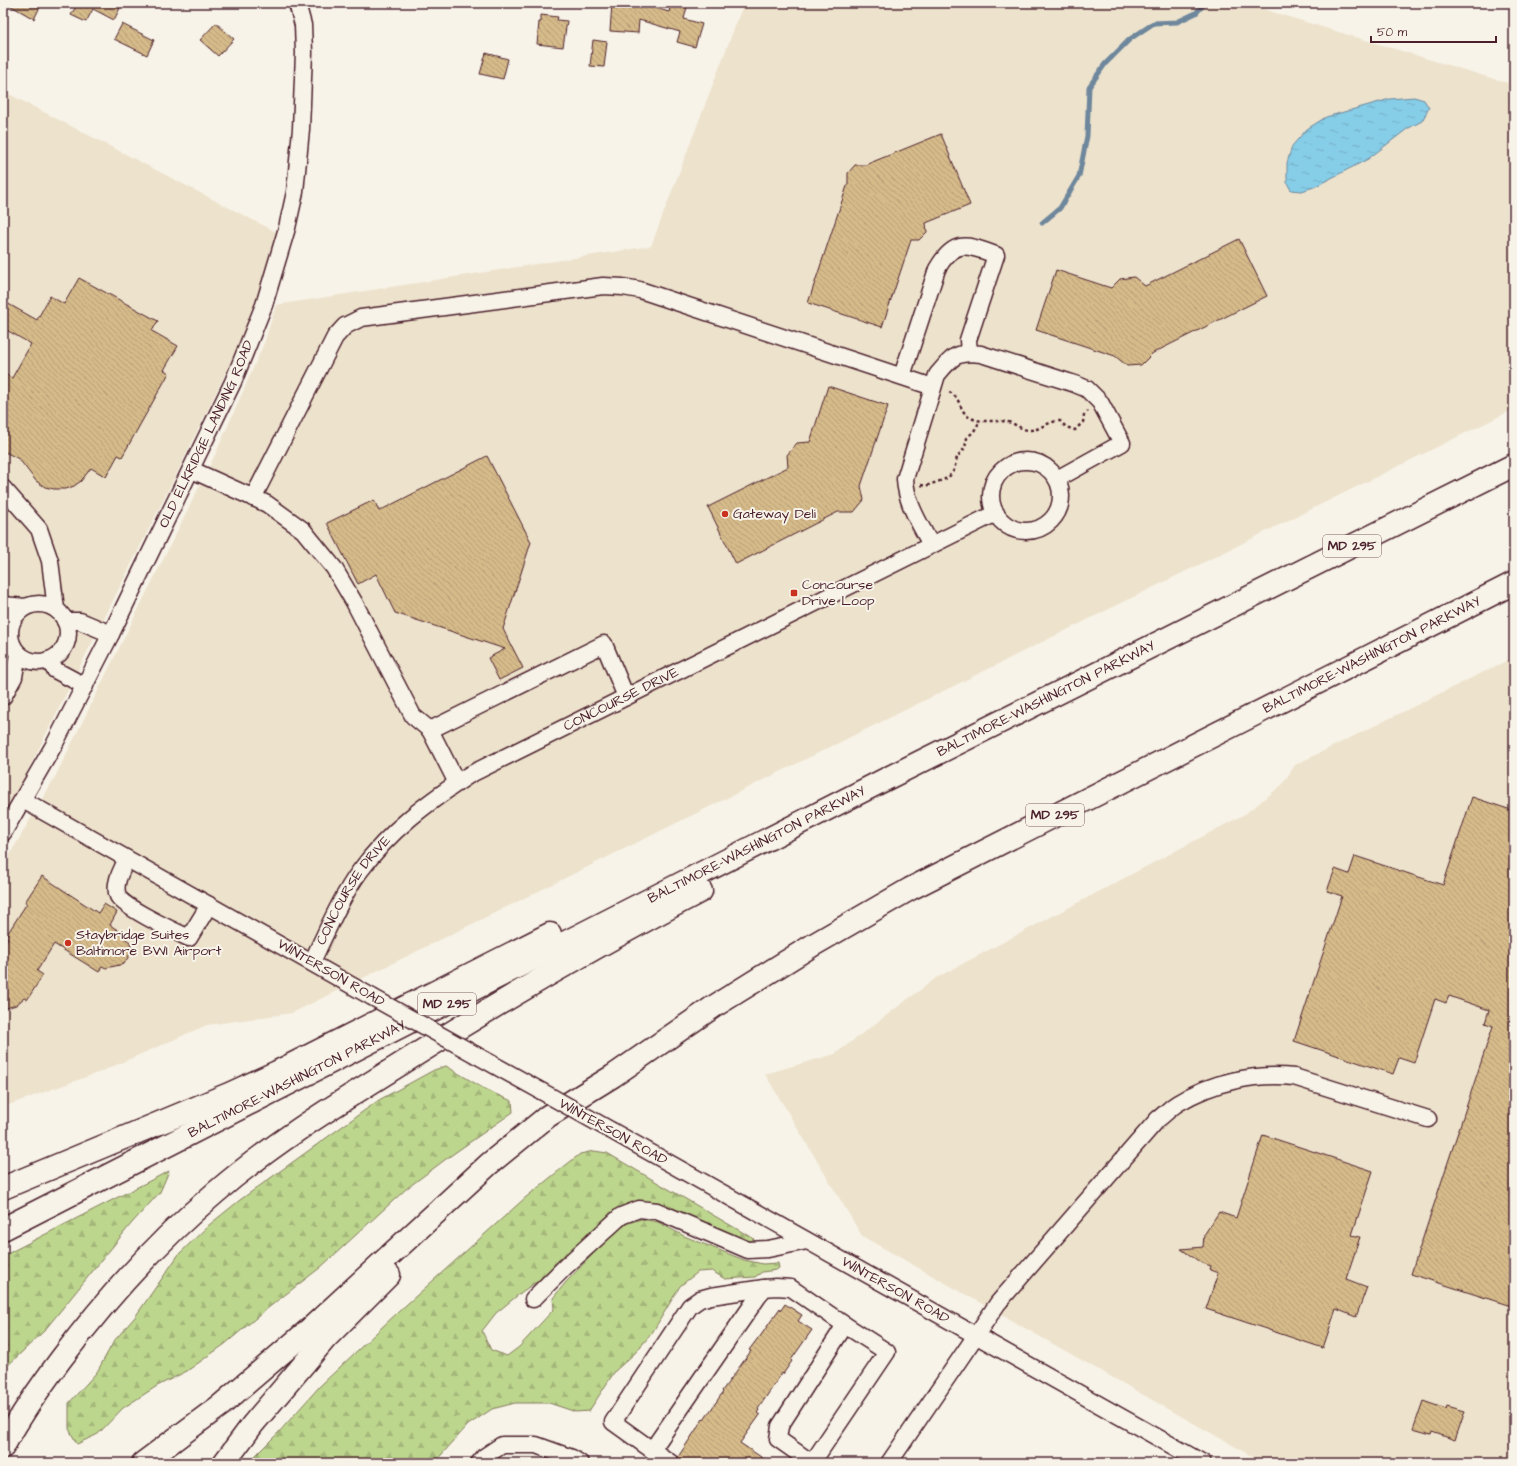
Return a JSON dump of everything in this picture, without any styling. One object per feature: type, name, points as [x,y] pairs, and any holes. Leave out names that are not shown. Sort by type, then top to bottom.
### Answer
[{"type":"highway","name":"BALTIMORE-WASHINGTON PARKWAY","points":[[3,1229],[890,777],[1514,465]]},
{"type":"highway","name":"BALTIMORE-WASHINGTON PARKWAY","points":[[143,1463],[221,1405],[312,1327],[489,1164],[548,1116],[613,1076],[714,1007],[814,945],[910,889],[1514,583]]},
{"type":"highway","points":[[3,1447],[42,1384],[118,1287],[160,1244],[215,1192],[308,1122],[483,1012],[628,930],[790,844],[1121,678],[1190,627]]},
{"type":"highway","points":[[3,1188],[229,1094],[277,1072],[788,814],[890,777]]},
{"type":"highway","points":[[224,1463],[253,1424],[326,1338],[393,1272],[483,1188],[613,1076]]},
{"type":"street","name":"OLD ELKRIDGE LANDING ROAD","points":[[3,834],[54,745],[111,634],[192,470],[233,382],[256,328],[270,288],[287,228],[295,192],[301,129],[304,53],[303,25],[297,3]]},
{"type":"street","points":[[902,376],[937,268],[943,258],[953,249],[968,246],[996,255],[968,340],[969,353]]},
{"type":"street","points":[[253,498],[335,337],[345,326],[361,318],[603,286],[623,287],[640,290],[939,388]]},
{"type":"street","points":[[931,545],[909,502],[905,479],[939,388],[937,376],[947,362],[958,355],[969,353],[981,354],[1075,384],[1087,390],[1100,402],[1122,443],[1057,479]]},
{"type":"street","points":[[1024,461],[1032,461],[1046,467],[1057,479],[1062,494],[1059,509],[1050,522],[1044,527],[1029,531],[1013,528],[1006,525],[996,513],[991,498],[994,483],[997,476],[1009,466],[1024,461]]},
{"type":"street","points":[[192,470],[266,504],[303,530],[334,568],[354,602],[413,716],[430,730],[458,783]]},
{"type":"street","points":[[3,488],[39,529],[50,562],[60,615],[68,629],[65,644],[61,651],[40,660],[14,677]]},
{"type":"street","name":"CONCOURSE DRIVE","points":[[312,962],[339,907],[360,871],[391,835],[424,806],[458,783],[469,776],[626,697],[996,513]]},
{"type":"street","points":[[52,574],[29,606],[19,611],[6,627],[18,653],[25,658],[40,660],[85,686]]},
{"type":"street","points":[[3,605],[45,605],[60,615],[80,621],[111,634]]},
{"type":"street","points":[[430,730],[604,644],[626,697]]},
{"type":"street","points":[[3,697],[14,677],[18,653]]},
{"type":"street","name":"WINTERSON ROAD","points":[[23,800],[476,1056],[541,1091],[1203,1463]]},
{"type":"street","points":[[127,859],[116,889],[118,898],[127,906],[189,938],[209,905]]},
{"type":"street","points":[[889,1463],[977,1336],[998,1303],[1158,1119],[1176,1104],[1217,1085],[1241,1079],[1274,1075],[1294,1077],[1428,1119]]},
{"type":"street","points":[[533,1299],[621,1216],[639,1209],[657,1211],[748,1250],[768,1249],[807,1241]]},
{"type":"street","points":[[671,1463],[613,1422],[690,1306],[700,1299],[710,1296],[764,1288],[791,1288],[887,1352],[812,1463],[778,1439],[780,1426],[845,1325]]},
{"type":"street","points":[[652,1450],[764,1288]]},
{"type":"street","points":[[479,1463],[484,1456],[502,1445],[536,1445],[572,1458],[580,1463]]},
{"type":"path","points":[[939,388],[954,394],[962,405],[964,412],[970,418],[980,421],[1008,422],[1024,429],[1032,430],[1052,421],[1060,421],[1066,427],[1075,430],[1083,422],[1084,415],[1090,407]]},
{"type":"path","points":[[915,484],[926,486],[948,478],[954,470],[957,458],[965,448],[967,438],[974,431],[980,421]]},
{"type":"shaded area","points":[[744,3],[1243,3],[1514,85],[1514,409],[292,1013],[207,1025],[100,1072],[3,1107],[3,866],[55,777],[216,453],[265,341],[276,305],[651,246]]},
{"type":"shaded area","points":[[3,91],[276,232],[270,260],[255,307],[243,337],[180,467],[15,796],[3,816]]},
{"type":"shaded area","points":[[1514,657],[1514,1463],[1264,1463],[862,1236],[765,1074],[835,1054],[936,978],[1245,814],[1282,785],[1295,765]]},
{"type":"green space","points":[[446,1066],[488,1091],[512,1101],[513,1112],[406,1189],[321,1267],[225,1344],[187,1371],[157,1386],[123,1408],[98,1434],[77,1444],[69,1429],[69,1403],[97,1372],[114,1341],[135,1317],[179,1254],[209,1225],[240,1200],[379,1100],[434,1070]]},
{"type":"green space","points":[[594,1151],[607,1153],[754,1239],[749,1242],[660,1205],[641,1201],[627,1205],[613,1213],[541,1279],[523,1291],[496,1313],[482,1331],[491,1350],[507,1356],[519,1347],[554,1309],[553,1298],[566,1282],[616,1230],[628,1223],[641,1219],[658,1222],[684,1236],[744,1260],[763,1264],[778,1263],[779,1268],[776,1270],[762,1272],[755,1277],[725,1279],[712,1271],[698,1272],[680,1286],[652,1333],[635,1353],[615,1371],[589,1411],[576,1412],[549,1403],[515,1403],[492,1409],[468,1425],[434,1463],[248,1463],[279,1432],[320,1386],[396,1314],[525,1198],[580,1154]]},
{"type":"green space","points":[[169,1171],[160,1192],[131,1224],[44,1331],[3,1370],[3,1256]]},
{"type":"water","points":[[1414,97],[1424,100],[1429,108],[1422,121],[1407,129],[1368,159],[1314,187],[1302,191],[1291,190],[1287,183],[1287,163],[1292,146],[1307,129],[1326,117],[1390,99]]},
{"type":"building","points":[[6,3],[42,3],[34,19]]},
{"type":"building","points":[[78,3],[109,3],[120,8],[114,20],[93,9],[86,22],[71,15]]},
{"type":"building","points":[[612,3],[642,4],[669,12],[671,3],[688,3],[684,19],[702,24],[695,47],[677,42],[680,32],[639,20],[638,33],[610,31]]},
{"type":"building","points":[[541,15],[558,17],[557,20],[567,21],[563,47],[537,44]]},
{"type":"building","points":[[216,23],[234,39],[218,56],[200,40]]},
{"type":"building","points":[[122,24],[154,40],[147,55],[114,39]]},
{"type":"building","points":[[593,40],[607,42],[604,67],[590,66]]},
{"type":"building","points":[[486,53],[508,59],[503,79],[480,74]]},
{"type":"building","points":[[941,134],[970,205],[926,223],[927,232],[919,240],[911,240],[882,327],[808,303],[848,183],[848,173],[855,165],[865,165]]},
{"type":"building","points":[[1239,239],[1267,296],[1153,353],[1141,365],[1127,366],[1115,356],[1036,330],[1056,270],[1111,288],[1120,279],[1134,277],[1145,286]]},
{"type":"building","points":[[79,278],[158,321],[152,331],[178,346],[164,370],[169,373],[122,457],[118,455],[106,477],[91,468],[81,481],[74,486],[66,489],[54,489],[45,487],[36,481],[19,459],[3,451],[3,373],[12,378],[31,344],[3,328],[3,301],[37,320],[50,296],[64,304]]},
{"type":"building","points":[[828,386],[888,406],[861,486],[864,500],[854,512],[838,512],[736,564],[708,507],[788,467],[787,455],[797,443],[810,442]]},
{"type":"building","points":[[487,456],[531,542],[503,629],[523,668],[499,680],[488,658],[505,649],[395,613],[376,574],[358,584],[327,523],[374,500],[379,511]]},
{"type":"building","points":[[1472,797],[1514,811],[1514,1307],[1411,1274],[1493,1026],[1485,1023],[1489,1010],[1449,996],[1446,1003],[1435,999],[1414,1063],[1399,1058],[1393,1074],[1294,1041],[1342,896],[1327,891],[1335,869],[1349,874],[1355,856],[1443,885]]},
{"type":"building","name":"Staybridge Suites Baltimore BWI Airport","points":[[42,876],[98,913],[104,904],[117,912],[110,925],[125,935],[123,937],[130,942],[132,951],[124,964],[106,968],[102,966],[99,972],[54,944],[37,971],[43,975],[27,1000],[24,998],[16,1005],[3,1009],[3,946],[8,938],[6,936],[27,903],[25,902]]},
{"type":"building","points":[[1263,1135],[1373,1171],[1352,1235],[1360,1237],[1346,1279],[1367,1287],[1356,1317],[1336,1309],[1323,1348],[1206,1309],[1218,1273],[1210,1270],[1211,1266],[1200,1262],[1181,1249],[1203,1247],[1204,1235],[1219,1212],[1236,1218]]},
{"type":"building","points":[[785,1304],[802,1315],[798,1321],[812,1330],[758,1409],[759,1410],[757,1413],[760,1415],[740,1443],[770,1463],[687,1463],[678,1457],[751,1351],[749,1350],[780,1308],[781,1310]]},
{"type":"building","points":[[1423,1401],[1446,1409],[1447,1406],[1465,1411],[1455,1440],[1432,1432],[1431,1435],[1413,1430]]},
{"type":"waterway","points":[[1042,223],[1060,208],[1079,176],[1087,136],[1089,87],[1105,64],[1130,39],[1154,23],[1177,22],[1196,13],[1205,3]]},
{"type":"place","name":"Gateway Deli","points":[[725,514]]},
{"type":"place","name":"Concourse Drive Loop","points":[[794,593]]},
{"type":"place","name":"Staybridge Suites Baltimore BWI Airport","points":[[68,943]]}]
